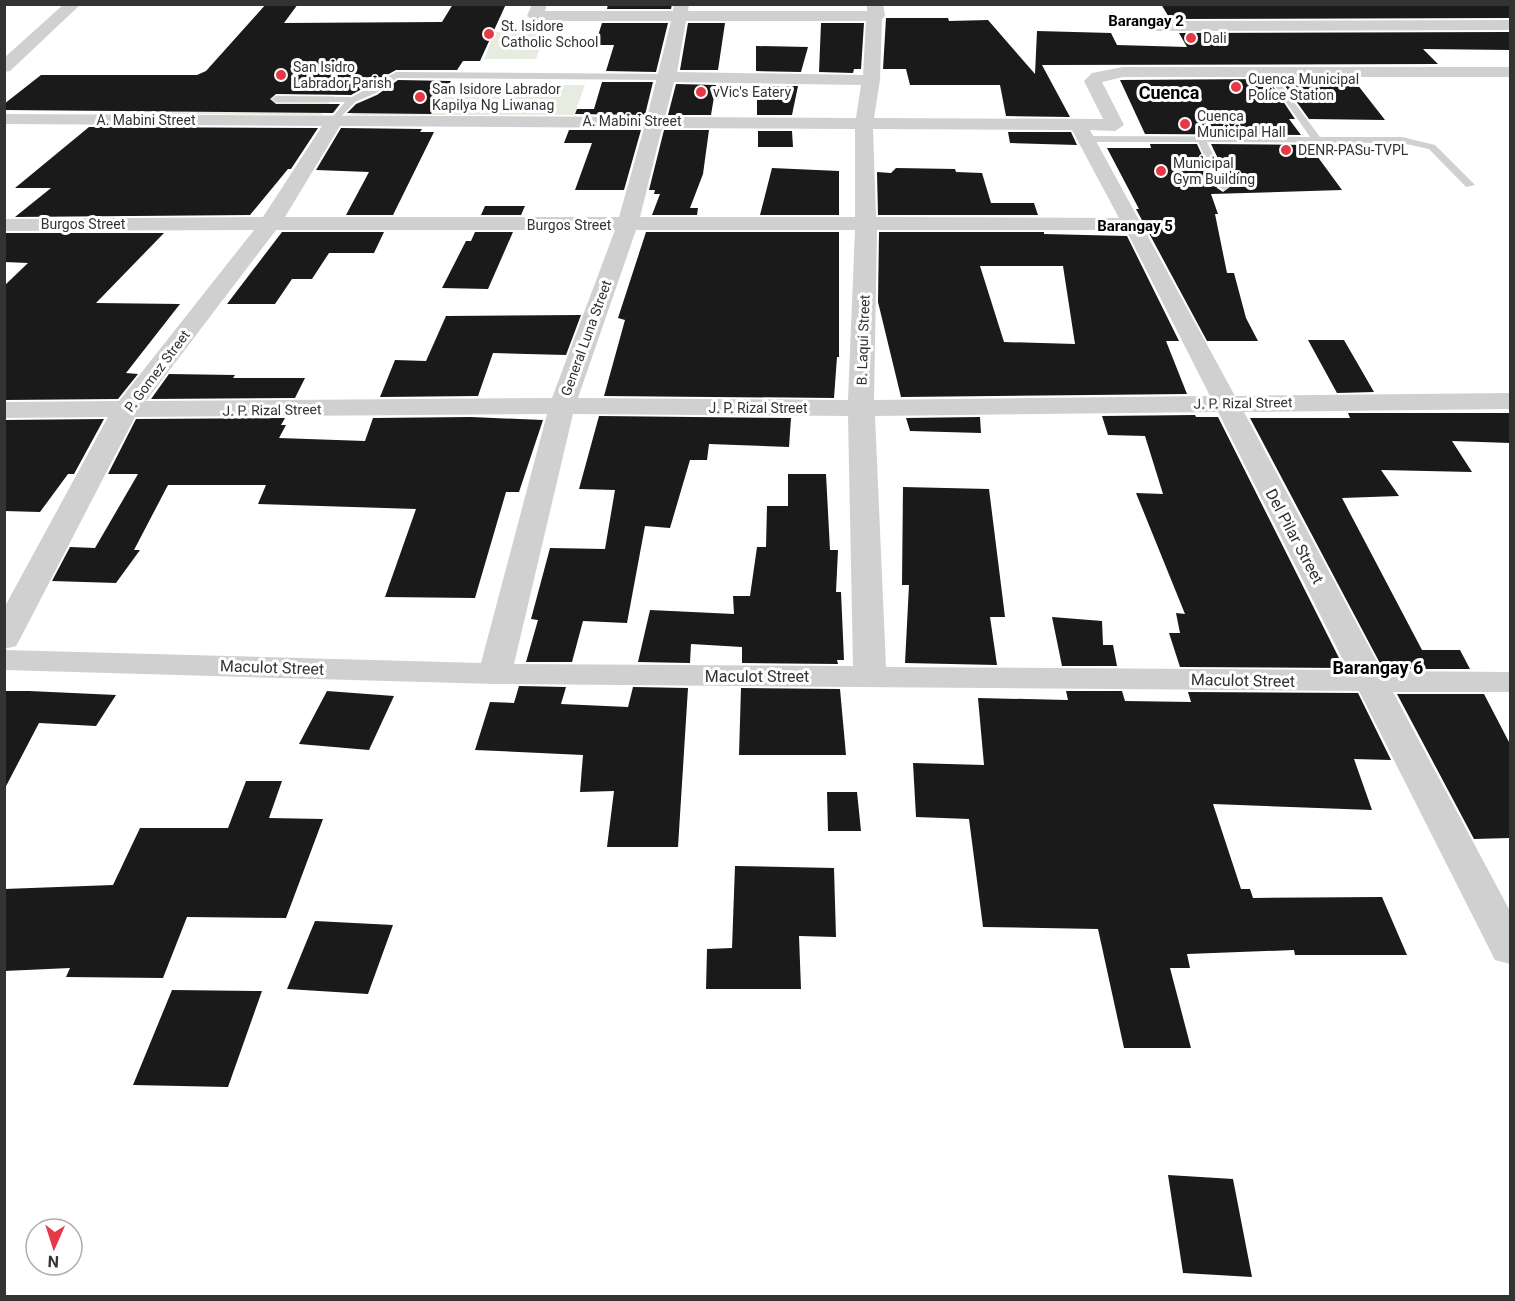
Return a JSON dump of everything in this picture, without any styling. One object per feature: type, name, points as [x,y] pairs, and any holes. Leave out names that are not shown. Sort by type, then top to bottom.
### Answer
[{"type":"street","points":[[4,67],[74,4]]},
{"type":"street","points":[[538,10],[876,10]]},
{"type":"street","name":"B. Laqui Street","points":[[870,676],[861,408],[866,224],[864,122],[871,80],[876,10]]},
{"type":"street","points":[[1496,10],[1510,23]]},
{"type":"street","name":"General Luna Street","points":[[495,674],[562,406],[627,225],[666,77],[680,11]]},
{"type":"street","points":[[1143,12],[1153,26],[1173,70],[1510,72]]},
{"type":"street","points":[[1153,26],[1510,23]]},
{"type":"street","name":"A. Mabini Street","points":[[4,119],[864,122],[1082,132],[1115,125],[1093,81],[1098,77],[1123,72],[1173,70]]},
{"type":"street","points":[[666,77],[871,80]]},
{"type":"street","name":"P. Gomez Street","points":[[4,639],[125,411],[271,222],[335,120]]},
{"type":"street","name":"Del Pilar Street","points":[[1082,132],[1133,224],[1510,948]]},
{"type":"street","name":"Burgos Street","points":[[4,225],[271,222],[627,225],[1133,224]]},
{"type":"street","name":"J. P. Rizal Street","points":[[4,410],[125,411],[562,406],[861,408],[1510,400]]},
{"type":"street","name":"Maculot Street","points":[[4,660],[495,674],[1510,682]]},
{"type":"lane","points":[[1268,72],[1317,140]]},
{"type":"lane","points":[[276,99],[351,99],[375,89],[389,77],[396,75],[666,77]]},
{"type":"lane","points":[[335,120],[351,99]]},
{"type":"lane","points":[[1082,132],[1201,140],[1402,140],[1432,147],[1470,185]]},
{"type":"lane","points":[[1201,140],[1224,187]]},
{"type":"shaded area","points":[[495,32],[545,32],[536,59],[484,59]]},
{"type":"shaded area","points":[[411,85],[585,85],[574,115],[351,115],[363,102],[378,94]]},
{"type":"shaded area","points":[[176,95],[334,96],[321,115],[158,114]]},
{"type":"building","points":[[266,4],[298,4],[284,23],[442,22],[453,4],[506,4],[480,61],[463,61],[457,70],[396,70],[351,95],[276,94],[270,99],[276,104],[340,104],[333,113],[4,110],[4,104],[41,75],[197,75],[206,71]]},
{"type":"building","points":[[608,4],[672,4],[671,9],[607,9]]},
{"type":"building","points":[[1161,4],[1510,4],[1510,18],[1170,19]]},
{"type":"building","points":[[886,18],[988,20],[1035,74],[1037,31],[1111,33],[1117,45],[1187,47],[1179,33],[1510,32],[1510,50],[1423,49],[1438,64],[1042,65],[1070,117],[1006,116],[1000,85],[910,85],[906,69],[883,69]]},
{"type":"building","points":[[602,23],[668,23],[656,72],[606,71],[614,45],[595,45]]},
{"type":"building","points":[[688,23],[725,23],[718,70],[680,70]]},
{"type":"building","points":[[821,23],[864,23],[861,69],[854,69],[853,73],[819,72]]},
{"type":"building","points":[[756,46],[808,47],[801,72],[756,71]]},
{"type":"building","points":[[1268,79],[1295,119],[1289,119],[1301,135],[1145,134],[1120,80]]},
{"type":"building","points":[[1280,79],[1353,79],[1385,120],[1309,119]]},
{"type":"building","points":[[398,80],[451,81],[431,114],[347,113],[356,104],[377,95]]},
{"type":"building","points":[[602,82],[653,82],[645,115],[575,114],[577,109],[594,109]]},
{"type":"building","points":[[676,84],[716,85],[711,115],[668,115]]},
{"type":"building","points":[[757,86],[798,86],[792,115],[757,115]]},
{"type":"building","points":[[89,127],[318,128],[291,169],[288,169],[250,215],[15,217],[51,188],[15,188]]},
{"type":"building","points":[[341,128],[422,129],[420,132],[434,132],[393,215],[346,215],[369,172],[316,170]]},
{"type":"building","points":[[569,130],[641,130],[624,190],[575,190],[592,143],[564,143]]},
{"type":"building","points":[[664,130],[709,130],[703,174],[690,208],[698,208],[697,215],[652,215],[660,194],[654,194],[655,190],[649,190]]},
{"type":"building","points":[[758,131],[792,131],[793,147],[758,147]]},
{"type":"building","points":[[1008,132],[1071,132],[1077,145],[1010,143]]},
{"type":"building","points":[[1150,144],[1197,144],[1217,188],[1223,192],[1231,186],[1211,144],[1309,145],[1342,190],[1211,194],[1218,214],[1215,214],[1227,273],[1234,273],[1246,318],[1258,341],[1207,341],[1136,209],[1139,209],[1107,148],[1151,148]]},
{"type":"building","points":[[772,168],[839,171],[839,215],[760,215]]},
{"type":"building","points":[[896,168],[955,169],[956,172],[982,173],[991,203],[1034,203],[1038,215],[878,215],[877,172],[891,173]]},
{"type":"building","points":[[485,206],[525,206],[521,215],[481,215]]},
{"type":"building","points":[[282,232],[384,232],[374,253],[329,253],[312,279],[292,279],[275,304],[227,304]]},
{"type":"building","points":[[475,232],[513,232],[488,289],[442,288],[466,241],[471,241]]},
{"type":"building","points":[[646,232],[839,232],[839,357],[837,357],[834,398],[604,396],[625,320],[618,318]]},
{"type":"building","points":[[879,232],[1044,232],[1044,234],[1127,236],[1179,341],[1166,341],[1187,394],[901,397],[878,302]],"holes":[[[980,266],[1063,266],[1075,344],[1004,342]]]},
{"type":"building","points":[[4,233],[164,233],[96,303],[180,304],[126,373],[138,374],[118,399],[4,400],[4,286],[28,263],[4,262]]},
{"type":"building","points":[[581,315],[566,355],[493,353],[478,396],[380,397],[395,360],[426,361],[446,316]]},
{"type":"building","points":[[1308,340],[1344,340],[1374,392],[1337,393]]},
{"type":"building","points":[[169,374],[235,375],[233,378],[305,378],[295,398],[151,399]]},
{"type":"building","points":[[1348,413],[1510,413],[1510,443],[1452,441],[1472,472],[1381,470],[1399,496],[1342,498],[1422,650],[1460,650],[1470,669],[1383,669],[1250,418],[1350,418]]},
{"type":"building","points":[[1195,415],[1196,417],[1218,417],[1344,668],[1180,667],[1169,633],[1180,633],[1176,613],[1185,614],[1136,493],[1163,494],[1145,436],[1108,435],[1102,416]]},
{"type":"building","points":[[599,416],[791,418],[789,447],[709,444],[707,460],[690,460],[670,528],[645,526],[627,623],[583,621],[572,662],[526,662],[538,620],[531,619],[550,548],[605,549],[615,490],[579,489]]},
{"type":"building","points":[[471,417],[543,420],[519,492],[506,492],[475,598],[385,597],[416,509],[258,504],[266,485],[168,485],[134,550],[140,550],[116,583],[52,581],[70,547],[95,548],[138,474],[108,474],[136,419],[285,418],[281,425],[286,425],[279,438],[365,441],[373,418]]},
{"type":"building","points":[[980,417],[981,433],[910,431],[906,418]]},
{"type":"building","points":[[104,419],[74,474],[68,474],[40,512],[4,511],[4,420]]},
{"type":"building","points":[[788,474],[826,474],[830,550],[838,550],[836,592],[841,592],[844,660],[837,660],[838,664],[742,663],[742,647],[691,644],[690,663],[638,662],[650,610],[734,614],[733,596],[750,596],[757,547],[766,547],[767,506],[788,506]]},
{"type":"building","points":[[903,487],[989,489],[1005,617],[990,617],[997,665],[905,663],[909,585],[902,585]]},
{"type":"building","points":[[1052,617],[1102,621],[1103,645],[1113,645],[1117,666],[1062,666]]},
{"type":"building","points":[[519,686],[566,687],[561,704],[628,707],[633,687],[688,688],[678,847],[607,847],[614,791],[580,792],[583,755],[475,750],[490,702],[514,703]]},
{"type":"building","points":[[741,688],[840,689],[846,755],[739,755]]},
{"type":"building","points":[[4,691],[116,695],[96,726],[39,723],[4,790]]},
{"type":"building","points":[[327,691],[394,696],[369,750],[299,744]]},
{"type":"building","points":[[1066,691],[1122,691],[1125,701],[1191,702],[1188,692],[1358,693],[1391,760],[1354,759],[1372,810],[1213,804],[1241,889],[1250,889],[1253,898],[1382,897],[1407,955],[1295,955],[1294,950],[1187,954],[1190,968],[1170,968],[1191,1048],[1124,1048],[1098,929],[983,927],[969,819],[916,817],[913,763],[984,765],[978,698],[1068,700]]},
{"type":"building","points":[[1397,694],[1484,694],[1510,744],[1510,838],[1474,839]]},
{"type":"building","points":[[246,781],[282,781],[269,818],[323,819],[286,918],[187,917],[163,978],[66,977],[70,968],[4,971],[4,889],[113,885],[140,828],[228,828]]},
{"type":"building","points":[[827,792],[857,792],[861,831],[828,831]]},
{"type":"building","points":[[735,866],[834,868],[836,937],[799,936],[801,989],[706,989],[707,949],[732,948]]},
{"type":"building","points":[[315,921],[393,925],[368,994],[287,989]]},
{"type":"building","points":[[172,990],[262,991],[228,1087],[133,1085]]},
{"type":"building","points":[[1168,1175],[1233,1179],[1252,1277],[1183,1273]]},
{"type":"place","name":"St. Isidore Catholic School","points":[[489,34]]},
{"type":"place","name":"Dali","points":[[1191,38]]},
{"type":"place","name":"San Isidro Labrador Parish","points":[[281,75]]},
{"type":"place","name":"Cuenca Municipal Police Station","points":[[1236,87]]},
{"type":"place","name":"vVic's Eatery","points":[[701,92]]},
{"type":"place","name":"San Isidore Labrador Kapilya Ng Liwanag","points":[[420,97]]},
{"type":"place","name":"Cuenca Municipal Hall","points":[[1185,124]]},
{"type":"place","name":"DENR-PASu-TVPL","points":[[1286,150]]},
{"type":"place","name":"Municipal Gym Building","points":[[1161,171]]},
{"type":"district","name":"Barangay 2","points":[[1146,21]]},
{"type":"district","name":"Cuenca","points":[[1169,93]]},
{"type":"district","name":"Barangay 5","points":[[1135,226]]},
{"type":"district","name":"Barangay 6","points":[[1378,668]]}]
